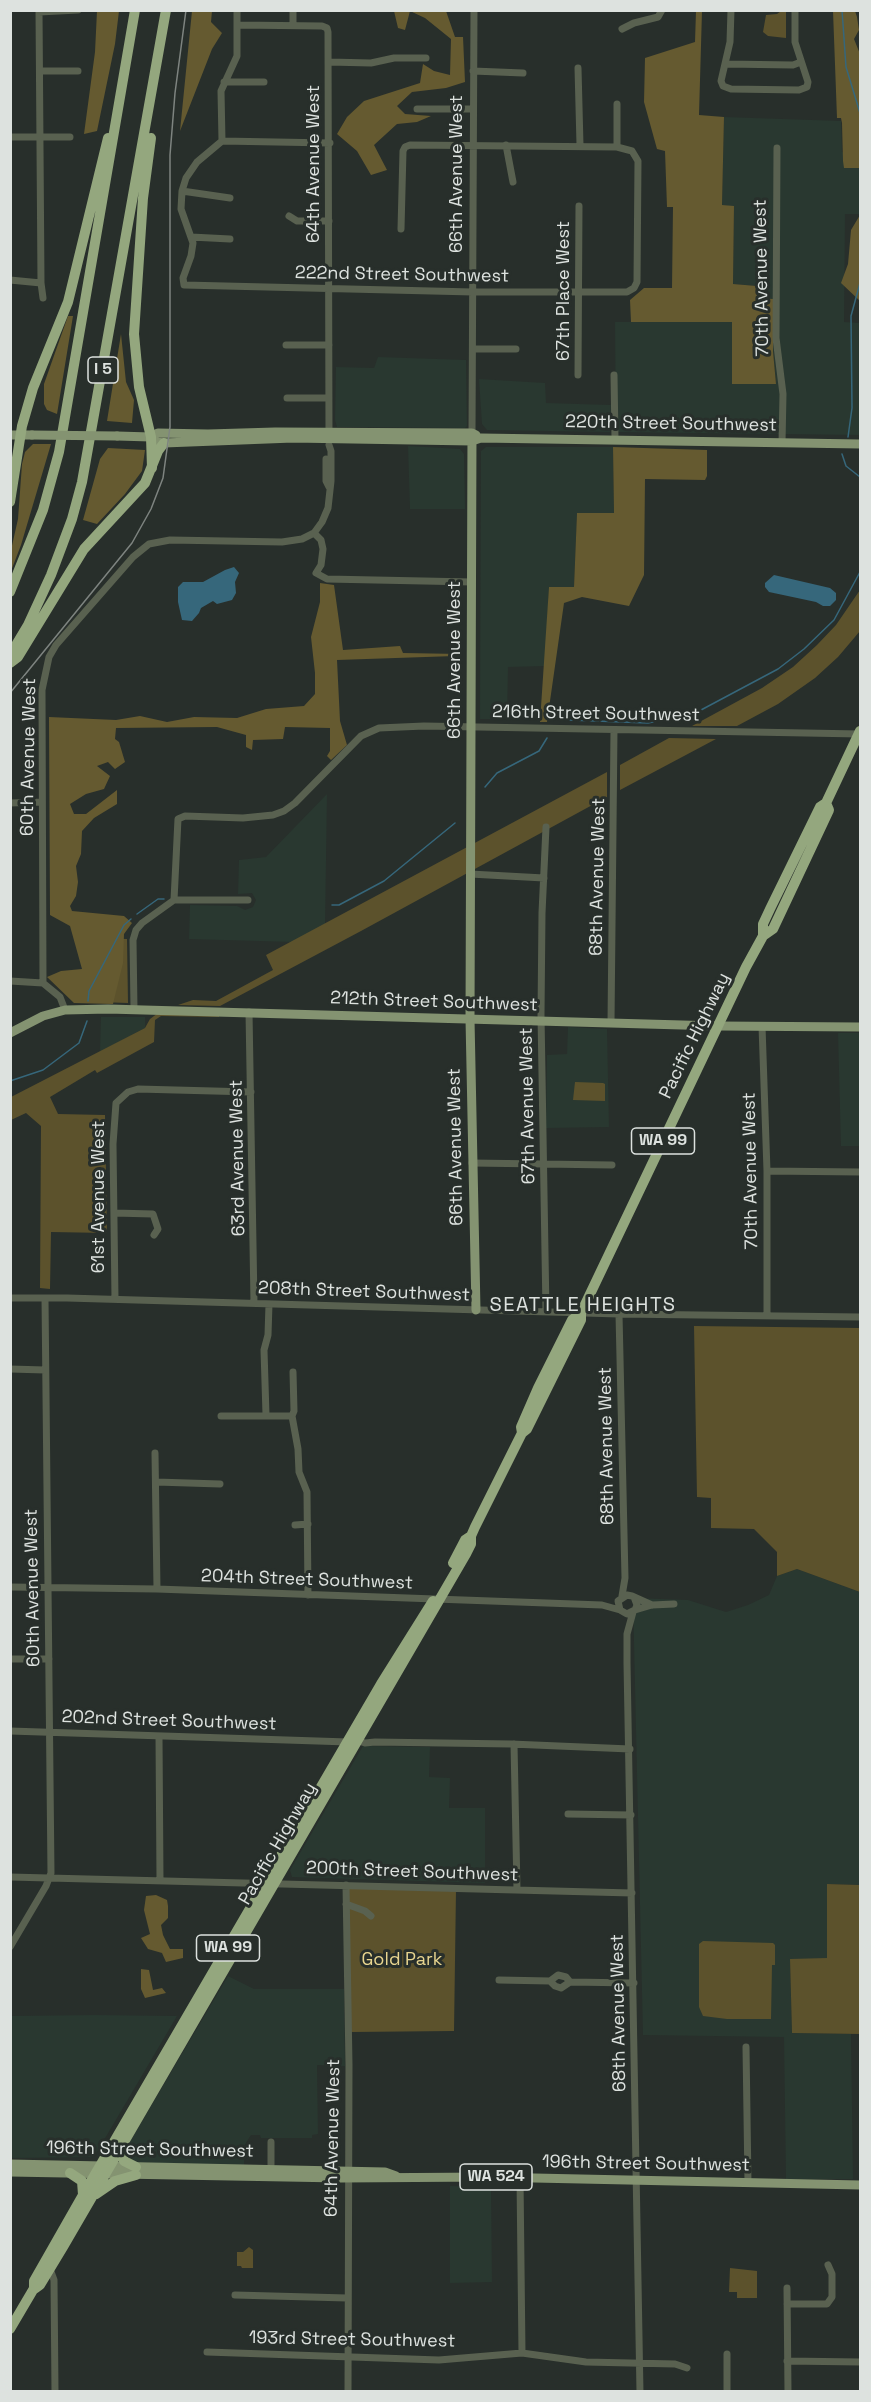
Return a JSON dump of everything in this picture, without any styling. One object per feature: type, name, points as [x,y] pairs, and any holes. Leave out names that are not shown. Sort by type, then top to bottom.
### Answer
[{"type":"highway","name":"I 5","points":[[10,592],[40,519],[59,452],[125,82],[135,10]]},
{"type":"highway","points":[[10,502],[15,435],[68,302],[109,135],[143,10]]},
{"type":"highway","name":"I 5","points":[[10,655],[28,625],[51,575],[72,519],[82,482],[166,10]]},
{"type":"highway","points":[[152,468],[151,437],[139,387],[134,334],[143,198],[158,94],[156,73]]},
{"type":"highway","points":[[10,663],[18,657],[84,549],[145,483],[158,451],[164,443]]},
{"type":"highway","name":"Pacific Highway","points":[[103,2170],[121,2146],[338,1758],[367,1727],[436,1600],[465,1540],[471,1536],[522,1433],[521,1427],[532,1412],[581,1320],[581,1313],[717,1026],[763,936],[763,924],[820,807],[826,803],[860,733]]},
{"type":"highway","name":"Pacific Highway","points":[[763,936],[773,929],[829,810],[826,803]]},
{"type":"highway","name":"Pacific Highway","points":[[532,1412],[537,1390],[572,1320],[581,1313]]},
{"type":"highway","name":"Pacific Highway","points":[[33,2290],[34,2281],[103,2170],[353,1742],[422,1615],[436,1600]]},
{"type":"highway","points":[[70,2173],[82,2181],[86,2198],[136,2171],[124,2161],[121,2146]]},
{"type":"highway","name":"Pacific Highway","points":[[10,2329],[33,2290],[40,2285],[50,2269],[86,2198]]},
{"type":"main road","name":"220th Street Southwest","points":[[15,435],[151,437],[158,433],[329,439]]},
{"type":"main road","name":"220th Street Southwest","points":[[151,437],[156,442],[164,443],[275,438],[475,437],[861,444]]},
{"type":"main road","name":"66th Avenue West","points":[[475,437],[470,1019],[476,1310]]},
{"type":"main road","points":[[793,862],[796,867],[793,886]]},
{"type":"main road","name":"212th Street Southwest","points":[[10,1033],[43,1016],[65,1010],[134,1009],[541,1022],[861,1027]]},
{"type":"main road","name":"196th Street Southwest","points":[[10,2164],[136,2171],[186,2168],[264,2177],[385,2172],[396,2176],[861,2185]]},
{"type":"main road","points":[[170,2176],[186,2168]]},
{"type":"main road","points":[[264,2177],[272,2169]]},
{"type":"main road","name":"196th Street Southwest","points":[[136,2171],[170,2176],[272,2169],[348,2174]]},
{"type":"main road","name":"196th Street Southwest","points":[[10,2172],[70,2173],[103,2170]]},
{"type":"street","points":[[43,297],[41,283],[39,11],[78,10]]},
{"type":"street","points":[[222,141],[221,95],[224,82],[237,56],[237,10]]},
{"type":"street","points":[[238,25],[293,26],[293,10]]},
{"type":"street","name":"66th Avenue West","points":[[474,10],[475,437]]},
{"type":"street","points":[[622,29],[634,23],[658,17],[662,10]]},
{"type":"street","points":[[731,10],[730,42],[722,84],[725,88],[805,89],[808,82],[795,41],[795,10]]},
{"type":"street","name":"64th Avenue West","points":[[293,26],[327,28],[329,62],[328,398],[331,474],[328,508],[322,522],[314,532]]},
{"type":"street","points":[[329,62],[371,63],[394,58],[426,58]]},
{"type":"street","points":[[726,64],[793,65],[801,62]]},
{"type":"street","points":[[578,68],[580,145]]},
{"type":"street","points":[[40,71],[78,71]]},
{"type":"street","points":[[473,71],[523,73]]},
{"type":"street","points":[[224,82],[264,82]]},
{"type":"street","points":[[401,229],[405,147],[580,145],[617,147],[617,104]]},
{"type":"street","points":[[417,109],[473,110]]},
{"type":"street","points":[[10,137],[70,137]]},
{"type":"street","points":[[230,239],[191,237],[181,209],[182,191],[186,178],[197,162],[222,141],[330,143]]},
{"type":"street","points":[[506,145],[513,182]]},
{"type":"street","name":"222nd Street Southwest","points":[[191,237],[193,243],[183,278],[184,285],[627,292],[634,288],[637,282],[638,161],[632,151],[617,147]]},
{"type":"street","name":"70th Avenue West","points":[[777,148],[776,348],[783,394],[782,443]]},
{"type":"street","points":[[182,191],[230,198]]},
{"type":"street","name":"67th Place West","points":[[578,375],[579,206]]},
{"type":"street","points":[[289,216],[297,221],[329,221]]},
{"type":"street","points":[[10,280],[41,283]]},
{"type":"street","points":[[286,345],[329,345]]},
{"type":"street","points":[[473,349],[516,349]]},
{"type":"street","points":[[614,375],[615,439]]},
{"type":"street","points":[[287,398],[328,398]]},
{"type":"street","points":[[314,532],[321,540],[323,549],[321,565],[316,573],[327,579],[472,582]]},
{"type":"street","name":"60th Avenue West","points":[[43,983],[42,690],[49,657],[56,645],[133,557],[141,549],[158,541],[282,542],[302,539],[314,532]]},
{"type":"street","name":"216th Street Southwest","points":[[174,900],[176,821],[179,818],[185,816],[243,818],[273,815],[295,803],[361,736],[380,728],[471,727],[860,733]]},
{"type":"street","name":"68th Avenue West","points":[[610,1023],[614,730]]},
{"type":"street","points":[[10,803],[42,802]]},
{"type":"street","name":"67th Avenue West","points":[[546,827],[541,1022],[546,1312]]},
{"type":"street","points":[[470,874],[544,878]]},
{"type":"street","points":[[134,1009],[136,930],[174,900],[248,900]]},
{"type":"street","points":[[10,981],[43,983],[60,997],[65,1010]]},
{"type":"street","name":"63rd Avenue West","points":[[249,1012],[254,1304]]},
{"type":"street","name":"70th Avenue West","points":[[762,1026],[767,1171],[767,1316]]},
{"type":"street","name":"61st Avenue West","points":[[115,1299],[114,1109],[121,1097],[138,1089],[251,1092]]},
{"type":"street","points":[[472,1163],[612,1165]]},
{"type":"street","points":[[767,1171],[861,1172]]},
{"type":"street","points":[[114,1213],[153,1214],[158,1229],[154,1235]]},
{"type":"street","name":"208th Street Southwest","points":[[10,1298],[619,1314],[861,1317]]},
{"type":"street","name":"60th Avenue West","points":[[45,1298],[51,1732],[50,1878]]},
{"type":"street","points":[[266,1415],[264,1350],[268,1335],[269,1304]]},
{"type":"street","name":"68th Avenue West","points":[[619,1314],[625,1578],[621,1597]]},
{"type":"street","points":[[10,1369],[45,1370]]},
{"type":"street","points":[[293,1372],[294,1411],[292,1416],[298,1449],[299,1472],[307,1492],[308,1595]]},
{"type":"street","points":[[221,1416],[292,1416]]},
{"type":"street","points":[[155,1453],[157,1590]]},
{"type":"street","points":[[156,1482],[220,1484]]},
{"type":"street","points":[[295,1525],[308,1524]]},
{"type":"street","name":"68th Avenue West","points":[[625,1578],[633,1597]]},
{"type":"street","name":"204th Street Southwest","points":[[10,1587],[602,1605],[621,1611]]},
{"type":"street","points":[[652,1605],[633,1597],[621,1597],[618,1603],[621,1611],[634,1611],[652,1605],[674,1604]]},
{"type":"street","name":"204th Street Southwest","points":[[602,1605],[621,1597]]},
{"type":"street","points":[[633,1597],[637,1602],[634,1611]]},
{"type":"street","name":"68th Avenue West","points":[[621,1611],[627,1634],[630,1749],[640,2391]]},
{"type":"street","name":"68th Avenue West","points":[[627,1634],[634,1611]]},
{"type":"street","points":[[10,1659],[49,1659]]},
{"type":"street","points":[[367,1727],[375,1742]]},
{"type":"street","name":"202nd Street Southwest","points":[[10,1731],[630,1749]]},
{"type":"street","points":[[159,1736],[160,1880]]},
{"type":"street","points":[[326,1741],[333,1745],[338,1758]]},
{"type":"street","points":[[514,1744],[517,1890]]},
{"type":"street","points":[[568,1814],[631,1815]]},
{"type":"street","name":"200th Street Southwest","points":[[10,1877],[632,1893]]},
{"type":"street","points":[[27,1878],[39,1886],[42,1894]]},
{"type":"street","points":[[10,1947],[50,1878]]},
{"type":"street","name":"64th Avenue West","points":[[346,1886],[349,2065],[346,2298],[348,2391]]},
{"type":"street","points":[[346,1904],[365,1911],[371,1916]]},
{"type":"street","points":[[499,1980],[550,1981],[558,1975],[566,1977],[570,1982]]},
{"type":"street","points":[[550,1981],[561,1988],[570,1982],[634,1983]]},
{"type":"street","points":[[746,2047],[748,2183]]},
{"type":"street","points":[[271,2142],[272,2169]]},
{"type":"street","points":[[520,2178],[522,2354]]},
{"type":"street","points":[[787,2304],[827,2304],[832,2297],[832,2274],[828,2265]]},
{"type":"street","points":[[50,2269],[54,2280],[55,2391]]},
{"type":"street","points":[[787,2288],[788,2391]]},
{"type":"street","points":[[235,2295],[346,2298]]},
{"type":"street","name":"193rd Street Southwest","points":[[207,2352],[439,2360],[522,2354],[586,2362],[675,2364],[687,2368]]},
{"type":"street","points":[[727,2354],[727,2391]]},
{"type":"street","points":[[787,2361],[861,2362]]},
{"type":"shaded area","points":[[97,11],[119,11],[115,44],[97,131],[84,134],[95,52]]},
{"type":"shaded area","points":[[192,11],[212,11],[211,22],[222,33],[212,49],[180,131]]},
{"type":"shaded area","points":[[394,11],[410,11],[405,30],[398,28]]},
{"type":"shaded area","points":[[410,11],[446,11],[455,37],[463,37],[465,82],[446,88],[412,92],[397,106],[405,114],[431,116],[417,122],[397,124],[374,145],[387,170],[371,175],[357,151],[337,134],[347,117],[364,101],[420,83],[423,64],[434,71],[450,75],[451,39],[425,18]]},
{"type":"shaded area","points":[[696,11],[702,11],[699,115],[724,117],[722,205],[734,206],[733,284],[757,286],[757,298],[773,299],[773,351],[776,384],[732,384],[732,322],[631,322],[630,300],[644,288],[672,288],[673,207],[667,207],[665,151],[657,149],[644,102],[645,58],[695,42]]},
{"type":"shaded area","points":[[833,11],[855,11],[857,17],[859,30],[854,39],[860,54],[860,168],[844,168],[842,123],[841,118],[837,118]]},
{"type":"shaded area","points":[[724,117],[841,121],[842,152],[860,155],[860,214],[845,214],[844,322],[860,323],[860,435],[616,432],[615,322],[732,322],[776,384],[773,351],[757,298],[757,286],[733,284],[734,207],[722,205]]},
{"type":"shaded area","points":[[860,215],[860,301],[841,283],[848,264],[851,230]]},
{"type":"shaded area","points":[[68,316],[73,316],[57,414],[47,410],[44,404],[44,384]]},
{"type":"shaded area","points":[[121,334],[126,382],[134,400],[132,423],[107,421]]},
{"type":"shaded area","points":[[378,357],[466,360],[467,426],[465,428],[337,427],[335,420],[336,367],[374,368]]},
{"type":"shaded area","points":[[479,379],[545,383],[546,403],[611,405],[610,432],[487,430],[482,424]]},
{"type":"shaded area","points":[[33,444],[51,444],[11,571],[11,550],[18,519],[22,464],[25,452]]},
{"type":"shaded area","points":[[408,446],[460,449],[464,454],[465,509],[410,509]]},
{"type":"shaded area","points":[[486,447],[613,447],[614,513],[577,514],[574,587],[549,587],[545,666],[508,667],[507,719],[480,719],[481,451]]},
{"type":"shaded area","points":[[613,447],[707,450],[707,476],[705,480],[645,479],[644,575],[629,606],[582,597],[564,603],[547,722],[540,722],[549,587],[574,587],[577,513],[614,513]]},
{"type":"shaded area","points":[[108,448],[145,450],[142,471],[125,494],[97,524],[83,520],[100,459]]},
{"type":"shaded area","points":[[320,583],[334,585],[343,650],[400,646],[403,653],[460,654],[337,660],[340,721],[347,745],[331,760],[327,756],[330,751],[330,728],[285,727],[283,739],[253,740],[252,750],[246,747],[246,735],[217,727],[116,728],[115,739],[119,742],[125,762],[115,769],[108,762],[97,766],[110,776],[104,789],[86,794],[70,804],[74,814],[86,814],[117,790],[117,804],[94,818],[82,831],[81,854],[76,866],[78,882],[76,896],[70,906],[72,911],[124,916],[132,923],[124,934],[123,963],[113,1004],[74,1003],[47,977],[61,971],[82,969],[70,926],[50,915],[49,717],[116,720],[140,716],[167,722],[194,717],[237,718],[266,709],[304,706],[315,694],[311,637],[320,602]]},
{"type":"shaded area","points":[[327,794],[325,926],[294,942],[189,939],[190,905],[237,906],[245,910],[253,907],[256,900],[252,893],[238,894],[239,860],[266,857]]},
{"type":"shaded area","points":[[101,1017],[145,1017],[145,1028],[100,1052]]},
{"type":"shaded area","points":[[568,1027],[607,1029],[609,1127],[546,1128],[547,1055],[567,1054]]},
{"type":"shaded area","points":[[838,1033],[860,1033],[860,1146],[841,1146]]},
{"type":"shaded area","points":[[797,1569],[860,1592],[860,1885],[827,1884],[827,1959],[790,1959],[792,2033],[851,2034],[853,2179],[786,2179],[784,2037],[643,2035],[633,1598],[688,1600],[726,1612],[769,1595],[777,1576]]},
{"type":"shaded area","points":[[363,1746],[430,1747],[429,1777],[450,1778],[449,1808],[485,1808],[485,1883],[292,1877],[290,1870]]},
{"type":"shaded area","points":[[156,1895],[167,1900],[168,1918],[161,1925],[163,1935],[170,1949],[183,1949],[183,1958],[166,1962],[162,1953],[148,1949],[141,1938],[150,1934],[144,1910],[146,1896]]},
{"type":"shaded area","points":[[141,1969],[149,1970],[153,1990],[162,1988],[166,1993],[145,1998],[141,1989]]},
{"type":"shaded area","points":[[228,1976],[254,1989],[344,1989],[345,2066],[317,2065],[318,2134],[312,2135],[312,2138],[261,2138],[260,2135],[251,2135],[244,2146],[244,2166],[128,2162],[125,2150]]},
{"type":"shaded area","points":[[10,2016],[177,2016],[94,2157],[11,2158]]},
{"type":"shaded area","points":[[450,2186],[491,2187],[492,2282],[450,2283]]},
{"type":"green space","points":[[786,11],[786,38],[768,36],[763,32],[766,15],[777,14]]},
{"type":"green space","points":[[860,590],[860,631],[838,657],[815,678],[778,704],[737,726],[692,726],[762,688],[793,667],[836,625]]},
{"type":"green space","points":[[669,738],[716,739],[620,790],[620,765]]},
{"type":"green space","points":[[607,772],[607,797],[361,931],[220,1006],[178,1005],[193,1000],[216,1001],[273,970],[266,955]]},
{"type":"green space","points":[[97,938],[127,939],[128,1003],[98,1002]]},
{"type":"green space","points":[[158,1013],[219,1015],[219,1017],[161,1016],[155,1020],[154,1042],[97,1073],[95,1070],[50,1097],[58,1114],[105,1115],[107,1233],[51,1232],[50,1289],[40,1288],[41,1126],[26,1113],[11,1120],[11,1097],[145,1028],[150,1019]]},
{"type":"green space","points":[[575,1082],[605,1084],[605,1101],[573,1100]]},
{"type":"green space","points":[[694,1326],[860,1328],[860,1592],[797,1569],[777,1576],[777,1552],[754,1529],[711,1528],[711,1498],[697,1497]]},
{"type":"green space","points":[[827,1884],[860,1885],[860,2034],[792,2033],[790,1959],[827,1958]]},
{"type":"green space","name":"Gold Park","points":[[348,1888],[456,1890],[454,2031],[351,2032]]},
{"type":"green space","points":[[703,1941],[773,1943],[775,1945],[775,1965],[772,1965],[771,2019],[727,2019],[703,2016],[699,2007],[699,1944]]},
{"type":"green space","points":[[249,2247],[253,2250],[253,2268],[237,2266],[237,2252],[243,2252]]},
{"type":"green space","points":[[730,2268],[757,2271],[757,2298],[737,2298],[737,2292],[729,2292]]},
{"type":"water","points":[[234,567],[239,573],[235,582],[236,593],[232,600],[217,604],[213,601],[201,608],[192,621],[182,620],[178,602],[178,587],[183,582],[203,582]]},
{"type":"water","points":[[774,575],[830,588],[836,593],[836,600],[830,606],[823,606],[816,602],[769,592],[765,583]]},
{"type":"waterway","points":[[842,10],[846,67],[860,113]]},
{"type":"waterway","points":[[848,437],[852,408],[851,316],[860,283]]},
{"type":"waterway","points":[[842,454],[846,466],[860,477]]},
{"type":"waterway","points":[[686,718],[778,669],[804,649],[834,620],[860,572]]},
{"type":"waterway","points":[[569,720],[648,723],[668,719]]},
{"type":"waterway","points":[[485,787],[497,773],[539,751],[547,738]]},
{"type":"waterway","points":[[332,905],[339,905],[384,881],[455,823]]},
{"type":"waterway","points":[[137,914],[158,899],[164,899]]},
{"type":"waterway","points":[[88,1001],[89,991],[124,925],[131,919]]},
{"type":"waterway","points":[[10,1081],[43,1070],[79,1043],[87,1021]]},
{"type":"tram line","points":[[10,693],[132,543],[151,509],[163,478],[170,427],[170,155],[175,93],[186,10]]},
{"type":"district","name":"SEATTLE HEIGHTS","points":[[583,1306]]}]
